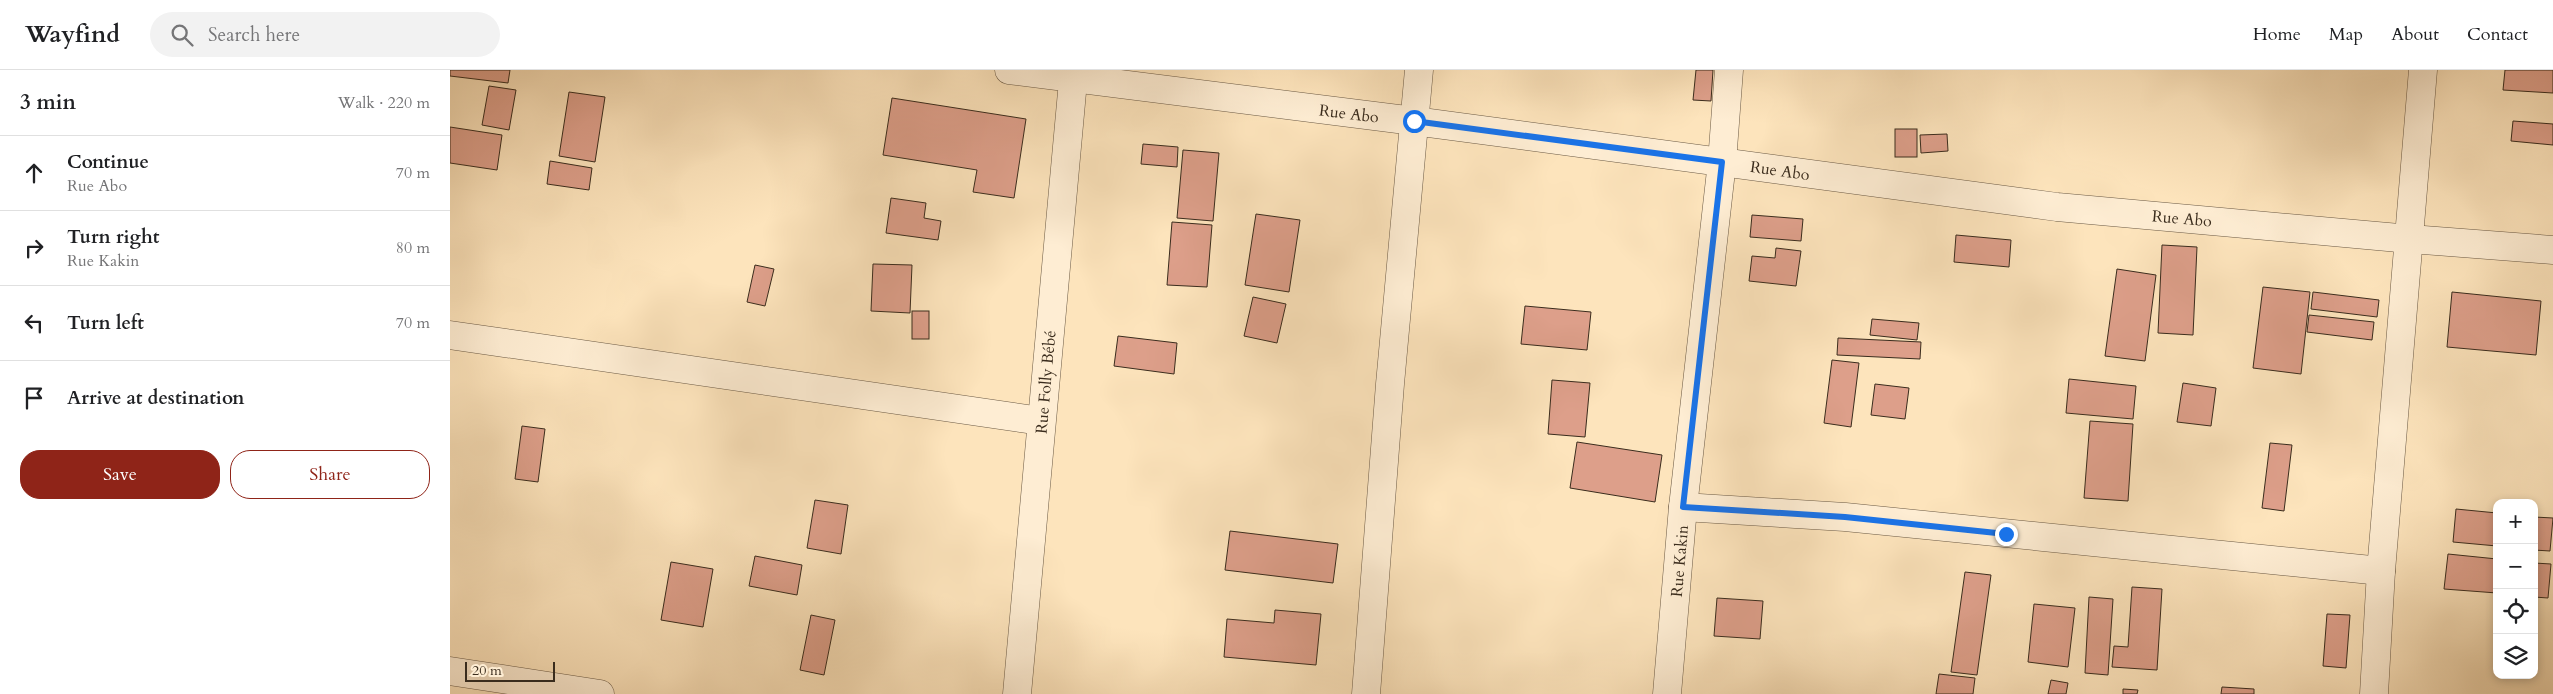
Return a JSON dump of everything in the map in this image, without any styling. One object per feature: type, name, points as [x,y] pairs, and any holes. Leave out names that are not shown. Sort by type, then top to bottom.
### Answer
[{"type":"street","name":"Rue Abo","points":[[1009,70],[1074,74],[2057,207],[2553,250]]},
{"type":"street","points":[[1366,694],[1390,384],[1419,70]]},
{"type":"street","name":"Rue Kakin","points":[[1667,694],[1683,507],[1722,162],[1729,70]]},
{"type":"street","points":[[2374,694],[2381,571],[2423,70]]},
{"type":"street","name":"Rue Folly Bébé","points":[[1017,694],[1074,74]]},
{"type":"street","points":[[450,335],[1041,422]]},
{"type":"street","points":[[1683,507],[1845,517],[2381,571]]},
{"type":"street","points":[[450,671],[543,690],[600,694]]},
{"type":"building","points":[[450,70],[510,70],[508,83],[450,76]]},
{"type":"building","points":[[1696,70],[1713,70],[1711,101],[1693,100]]},
{"type":"building","points":[[2505,70],[2553,70],[2553,93],[2503,90]]},
{"type":"building","points":[[489,86],[516,90],[509,130],[482,125]]},
{"type":"building","points":[[569,92],[605,97],[595,162],[559,156]]},
{"type":"building","points":[[892,98],[1026,119],[1014,198],[973,192],[977,170],[883,155]]},
{"type":"building","points":[[2513,121],[2553,124],[2553,145],[2511,141]]},
{"type":"building","points":[[450,127],[502,135],[497,170],[450,163]]},
{"type":"building","points":[[1895,129],[1917,129],[1917,157],[1895,157]]},
{"type":"building","points":[[1947,134],[1948,151],[1921,153],[1920,135]]},
{"type":"building","points":[[1143,144],[1178,147],[1177,167],[1141,164]]},
{"type":"building","points":[[1183,150],[1219,153],[1213,221],[1177,218]]},
{"type":"building","points":[[550,161],[592,168],[589,190],[547,184]]},
{"type":"building","points":[[891,198],[926,203],[924,218],[941,221],[938,240],[886,233]]},
{"type":"building","points":[[1256,214],[1300,220],[1289,292],[1245,285]]},
{"type":"building","points":[[1752,215],[1803,219],[1801,241],[1750,237]]},
{"type":"building","points":[[1172,222],[1212,225],[1207,287],[1167,285]]},
{"type":"building","points":[[1956,235],[2011,240],[2009,267],[1954,262]]},
{"type":"building","points":[[2162,245],[2197,247],[2193,335],[2158,333]]},
{"type":"building","points":[[1776,248],[1801,251],[1796,286],[1749,281],[1752,256],[1775,258]]},
{"type":"building","points":[[873,264],[912,265],[910,313],[871,311]]},
{"type":"building","points":[[755,265],[774,269],[765,306],[747,302]]},
{"type":"building","points":[[2117,269],[2156,275],[2145,361],[2105,356]]},
{"type":"building","points":[[2263,287],[2310,292],[2301,374],[2253,368]]},
{"type":"building","points":[[2313,292],[2379,300],[2377,317],[2311,309]]},
{"type":"building","points":[[2452,292],[2541,301],[2536,355],[2447,347]]},
{"type":"building","points":[[1253,297],[1286,304],[1277,343],[1244,336]]},
{"type":"building","points":[[1525,306],[1591,312],[1587,350],[1521,344]]},
{"type":"building","points":[[912,311],[929,311],[929,339],[912,339]]},
{"type":"building","points":[[2309,315],[2374,322],[2372,340],[2307,332]]},
{"type":"building","points":[[1872,319],[1919,323],[1917,340],[1870,335]]},
{"type":"building","points":[[1118,336],[1177,343],[1174,374],[1114,366]]},
{"type":"building","points":[[1838,338],[1921,342],[1920,359],[1837,355]]},
{"type":"building","points":[[1832,360],[1859,363],[1851,427],[1824,423]]},
{"type":"building","points":[[2069,379],[2136,386],[2133,419],[2066,413]]},
{"type":"building","points":[[1552,380],[1590,383],[1585,437],[1548,434]]},
{"type":"building","points":[[2183,383],[2216,388],[2211,426],[2177,422]]},
{"type":"building","points":[[1875,384],[1909,388],[1905,419],[1871,415]]},
{"type":"building","points":[[2090,421],[2133,424],[2128,501],[2084,498]]},
{"type":"building","points":[[522,426],[545,429],[538,482],[515,479]]},
{"type":"building","points":[[1577,442],[1662,455],[1655,502],[1570,488]]},
{"type":"building","points":[[2270,443],[2292,445],[2284,511],[2262,508]]},
{"type":"building","points":[[815,500],[848,505],[841,554],[807,548]]},
{"type":"building","points":[[2456,509],[2493,513],[2493,546],[2453,542]]},
{"type":"building","points":[[2538,517],[2553,518],[2550,551],[2538,550]]},
{"type":"building","points":[[1230,531],[1338,544],[1333,583],[1225,570]]},
{"type":"building","points":[[2448,554],[2493,559],[2493,593],[2444,589]]},
{"type":"building","points":[[755,556],[802,565],[797,595],[749,586]]},
{"type":"building","points":[[671,562],[713,569],[703,627],[661,620]]},
{"type":"building","points":[[2538,563],[2551,564],[2548,598],[2538,597]]},
{"type":"building","points":[[1965,572],[1991,575],[1977,675],[1951,672]]},
{"type":"building","points":[[2132,587],[2162,589],[2157,670],[2112,667],[2114,646],[2128,647]]},
{"type":"building","points":[[2089,597],[2113,599],[2108,675],[2085,673]]},
{"type":"building","points":[[1717,598],[1763,601],[1760,639],[1714,636]]},
{"type":"building","points":[[2034,604],[2075,608],[2068,667],[2028,662]]},
{"type":"building","points":[[1275,610],[1321,614],[1316,665],[1224,657],[1227,619],[1274,623]]},
{"type":"building","points":[[2327,614],[2350,615],[2346,668],[2323,666]]},
{"type":"building","points":[[811,615],[835,620],[824,675],[800,670]]},
{"type":"building","points":[[1939,674],[1975,678],[1973,694],[1936,694]]},
{"type":"building","points":[[2051,680],[2068,683],[2066,694],[2048,694]]},
{"type":"building","points":[[2222,687],[2254,689],[2254,694],[2221,694]]},
{"type":"building","points":[[2123,689],[2138,690],[2137,694],[2123,694]]},
{"type":"route","points":[[1414,121],[1722,162],[1683,507],[1845,517],[2006,534]]}]
